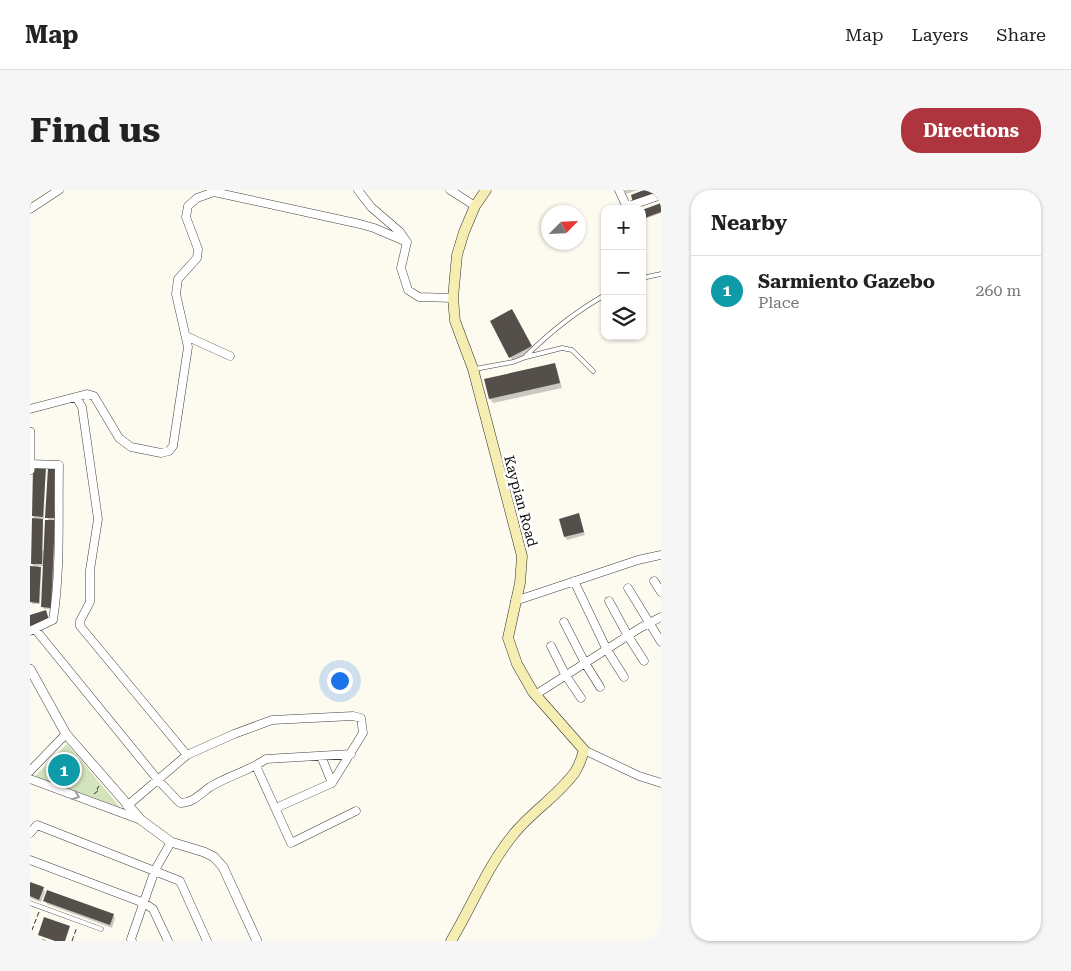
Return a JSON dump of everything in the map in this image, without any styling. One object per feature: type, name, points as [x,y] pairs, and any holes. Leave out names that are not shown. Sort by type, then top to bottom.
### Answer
[{"type":"main road","name":"Kaypian Road","points":[[486,190],[475,206],[457,255],[454,298],[455,321],[473,369],[522,556],[520,583],[508,638],[517,664],[535,695],[584,750]]},
{"type":"main road","points":[[451,941],[504,846],[524,822],[566,783],[576,770],[584,750]]},
{"type":"street","points":[[30,209],[59,190]]},
{"type":"street","points":[[358,190],[371,207],[400,232],[407,242],[402,268],[408,290],[419,297],[454,298]]},
{"type":"street","points":[[450,190],[475,206]]},
{"type":"street","points":[[619,190],[625,203],[629,206],[661,195]]},
{"type":"street","points":[[30,410],[87,394],[94,396],[120,438],[131,447],[162,453],[169,451],[173,446],[188,346],[176,294],[178,279],[197,258],[198,249],[186,218],[188,206],[198,198],[214,192],[360,224],[407,242]]},
{"type":"street","points":[[186,336],[230,356]]},
{"type":"street","points":[[76,397],[82,407],[98,519],[90,570],[90,602],[80,621],[80,626],[186,755]]},
{"type":"street","points":[[30,432],[30,470]]},
{"type":"street","points":[[30,464],[59,465],[56,603],[53,620],[33,630],[158,780],[180,803],[188,803],[212,786],[256,766],[266,759],[351,754]]},
{"type":"street","points":[[515,601],[638,560],[661,555]]},
{"type":"street","points":[[574,581],[607,650],[624,677]]},
{"type":"street","points":[[654,581],[661,592]]},
{"type":"street","points":[[628,588],[661,642]]},
{"type":"street","points":[[609,601],[628,636],[644,660]]},
{"type":"street","points":[[535,695],[661,617]]},
{"type":"street","points":[[564,622],[600,687]]},
{"type":"street","points":[[551,646],[566,676],[580,698]]},
{"type":"street","points":[[30,669],[66,734],[127,806],[141,820],[171,842],[204,852],[214,857],[223,867],[257,941]]},
{"type":"street","points":[[127,806],[186,755],[234,734],[272,720],[353,716],[361,718],[363,733],[332,783],[276,808]]},
{"type":"street","points":[[30,771],[66,734]]},
{"type":"street","points":[[584,750],[639,776],[661,783]]},
{"type":"street","points":[[321,756],[332,783]]},
{"type":"street","points":[[256,766],[291,842],[356,811]]},
{"type":"street","points":[[30,779],[141,820]]},
{"type":"street","points":[[30,832],[38,825],[180,880],[207,941]]},
{"type":"street","points":[[132,941],[131,939],[155,870],[171,842]]},
{"type":"street","points":[[30,860],[144,903],[154,909],[168,941]]},
{"type":"lane","points":[[646,277],[661,274]]},
{"type":"lane","points":[[526,357],[581,308],[601,297]]},
{"type":"lane","points":[[473,369],[513,362],[562,348],[572,350],[593,371]]},
{"type":"lane","points":[[30,902],[101,929]]},
{"type":"path","points":[[67,766],[76,758]]},
{"type":"path","points":[[97,793],[99,790],[97,789],[105,780]]},
{"type":"path","points":[[40,907],[30,935],[46,941]]},
{"type":"path","points":[[72,941],[79,921]]},
{"type":"green space","points":[[67,744],[120,807],[35,776]]},
{"type":"building","points":[[644,190],[652,190],[654,195],[633,203],[631,195]]},
{"type":"building","points":[[661,203],[661,212],[646,218],[646,209]]},
{"type":"building","points":[[512,309],[532,346],[509,358],[490,321]]},
{"type":"building","points":[[555,363],[560,383],[489,399],[484,379]]},
{"type":"building","points":[[33,468],[46,468],[43,517],[32,516]]},
{"type":"building","points":[[48,468],[56,468],[55,518],[45,518]]},
{"type":"building","points":[[579,513],[584,532],[564,537],[559,519]]},
{"type":"building","points":[[32,518],[43,519],[42,564],[31,564]]},
{"type":"building","points":[[45,520],[55,520],[51,608],[41,607]]},
{"type":"building","points":[[30,566],[41,567],[39,603],[30,602]]},
{"type":"building","points":[[46,610],[49,620],[30,626],[30,615]]},
{"type":"building","points":[[62,759],[74,774],[65,781],[54,766]]},
{"type":"building","points":[[30,882],[44,887],[39,900],[30,896]]},
{"type":"building","points":[[47,890],[114,914],[110,925],[43,901]]},
{"type":"building","points":[[44,917],[70,926],[65,941],[55,941],[38,935]]},
{"type":"place","name":"Sarmiento Gazebo","points":[[64,770]]}]
